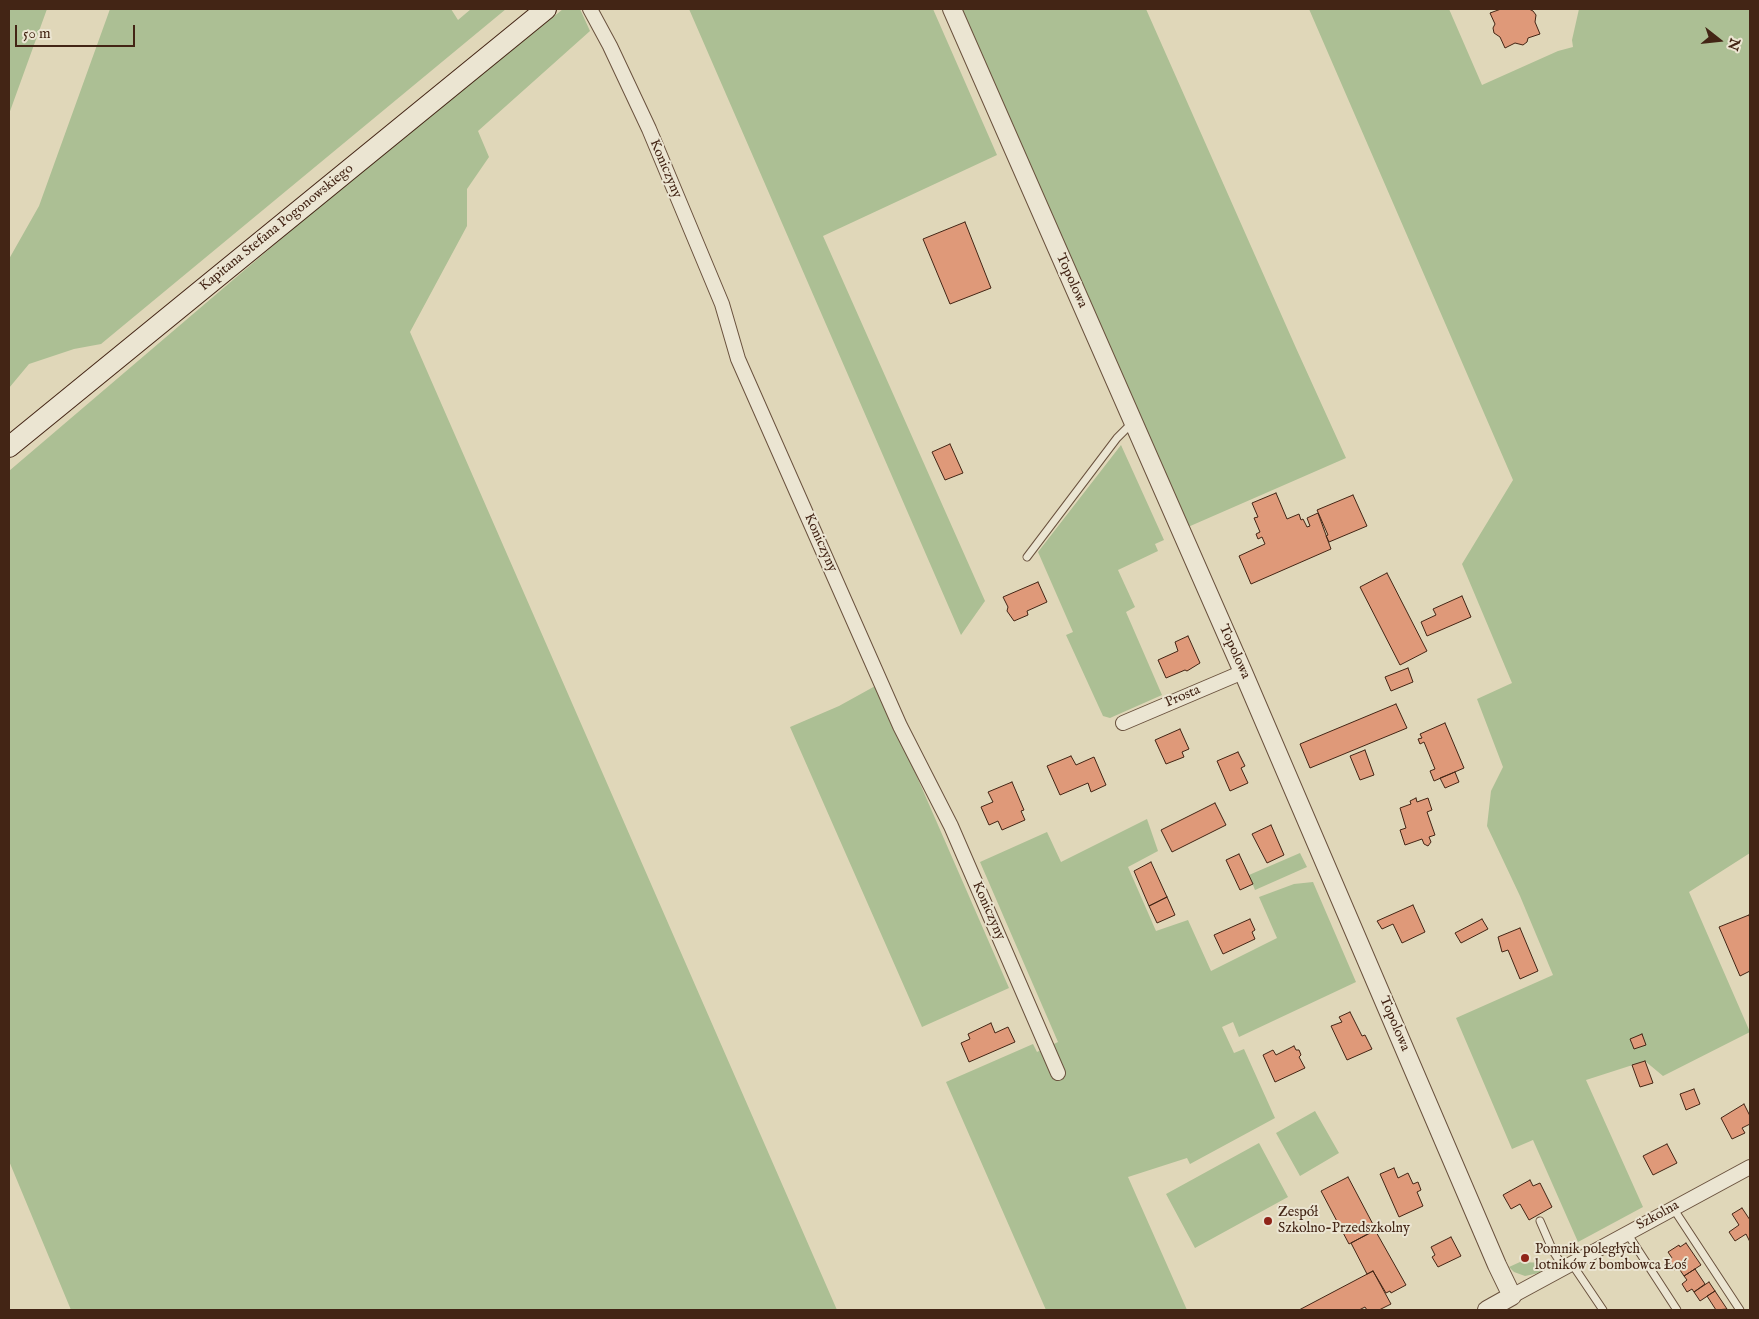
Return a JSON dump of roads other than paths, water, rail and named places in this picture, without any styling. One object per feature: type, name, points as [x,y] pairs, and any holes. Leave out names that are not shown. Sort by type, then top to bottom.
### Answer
[{"type":"main road","name":"Kapitana Stefana Pogonowskiego","points":[[9,447],[546,9]]},
{"type":"street","name":"Koniczyny","points":[[590,9],[610,46],[649,129],[722,304],[738,359],[900,726],[951,826],[1058,1073]]},
{"type":"street","name":"Topolowa","points":[[952,9],[1243,672],[1493,1256],[1512,1296]]},
{"type":"street","name":"Prosta","points":[[1123,723],[1243,672]]},
{"type":"street","name":"Szkolna","points":[[1494,1309],[1512,1296],[1750,1167]]},
{"type":"lane","points":[[1027,557],[1117,438],[1133,422]]},
{"type":"lane","points":[[1673,1208],[1740,1310]]},
{"type":"lane","points":[[1540,1221],[1553,1250],[1603,1310]]},
{"type":"lane","points":[[1627,1233],[1677,1310]]},
{"type":"place","name":"Zespół Szkolno-Przedszkolny","points":[[1268,1221]]},
{"type":"place","name":"Pomnik poległych lotników z bombowca Łoś","points":[[1525,1258]]}]
